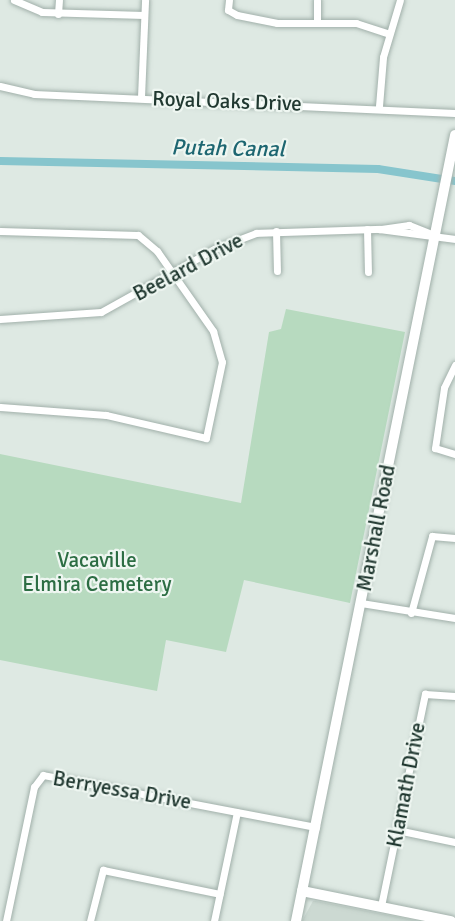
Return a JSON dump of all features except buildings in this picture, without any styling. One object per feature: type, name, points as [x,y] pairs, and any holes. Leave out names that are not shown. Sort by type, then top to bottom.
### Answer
[{"type":"street","points":[[14,0],[58,14],[144,15]]},
{"type":"street","points":[[58,0],[58,14]]},
{"type":"street","points":[[141,97],[145,0]]},
{"type":"street","points":[[229,0],[228,10],[276,23],[317,20],[356,22],[389,34]]},
{"type":"street","points":[[317,0],[317,20]]},
{"type":"street","points":[[379,106],[389,34],[400,0]]},
{"type":"street","name":"Royal Oaks Drive","points":[[0,86],[34,94],[379,106],[455,113]]},
{"type":"street","name":"Marshall Road","points":[[296,921],[455,135]]},
{"type":"street","name":"Beelard Drive","points":[[0,319],[101,312],[236,238],[276,231],[379,228],[455,239]]},
{"type":"street","points":[[367,229],[368,272]]},
{"type":"street","points":[[0,231],[127,232],[149,241],[221,348],[206,438],[106,415],[0,407]]},
{"type":"street","points":[[276,231],[277,271]]},
{"type":"street","points":[[455,365],[444,388],[435,448],[455,454]]},
{"type":"street","points":[[411,613],[432,536],[455,538]]},
{"type":"street","points":[[362,603],[411,613],[455,618]]},
{"type":"street","name":"Klamath Drive","points":[[381,906],[424,694],[455,696]]},
{"type":"street","name":"Berryessa Drive","points":[[6,921],[39,777],[316,827]]},
{"type":"street","points":[[214,921],[237,812]]},
{"type":"street","points":[[397,830],[455,842]]},
{"type":"street","points":[[90,921],[103,870],[220,894]]},
{"type":"street","points":[[302,891],[451,921]]},
{"type":"shaded area","points":[[313,901],[316,901],[418,921],[302,921]]},
{"type":"green space","name":"Vacaville Elmira Cemetery","points":[[286,309],[405,332],[350,603],[244,580],[226,652],[166,640],[157,691],[0,660],[0,454],[241,503],[269,332],[281,329]]},
{"type":"waterway","name":"Putah Canal","points":[[0,161],[378,169],[455,181]]}]
